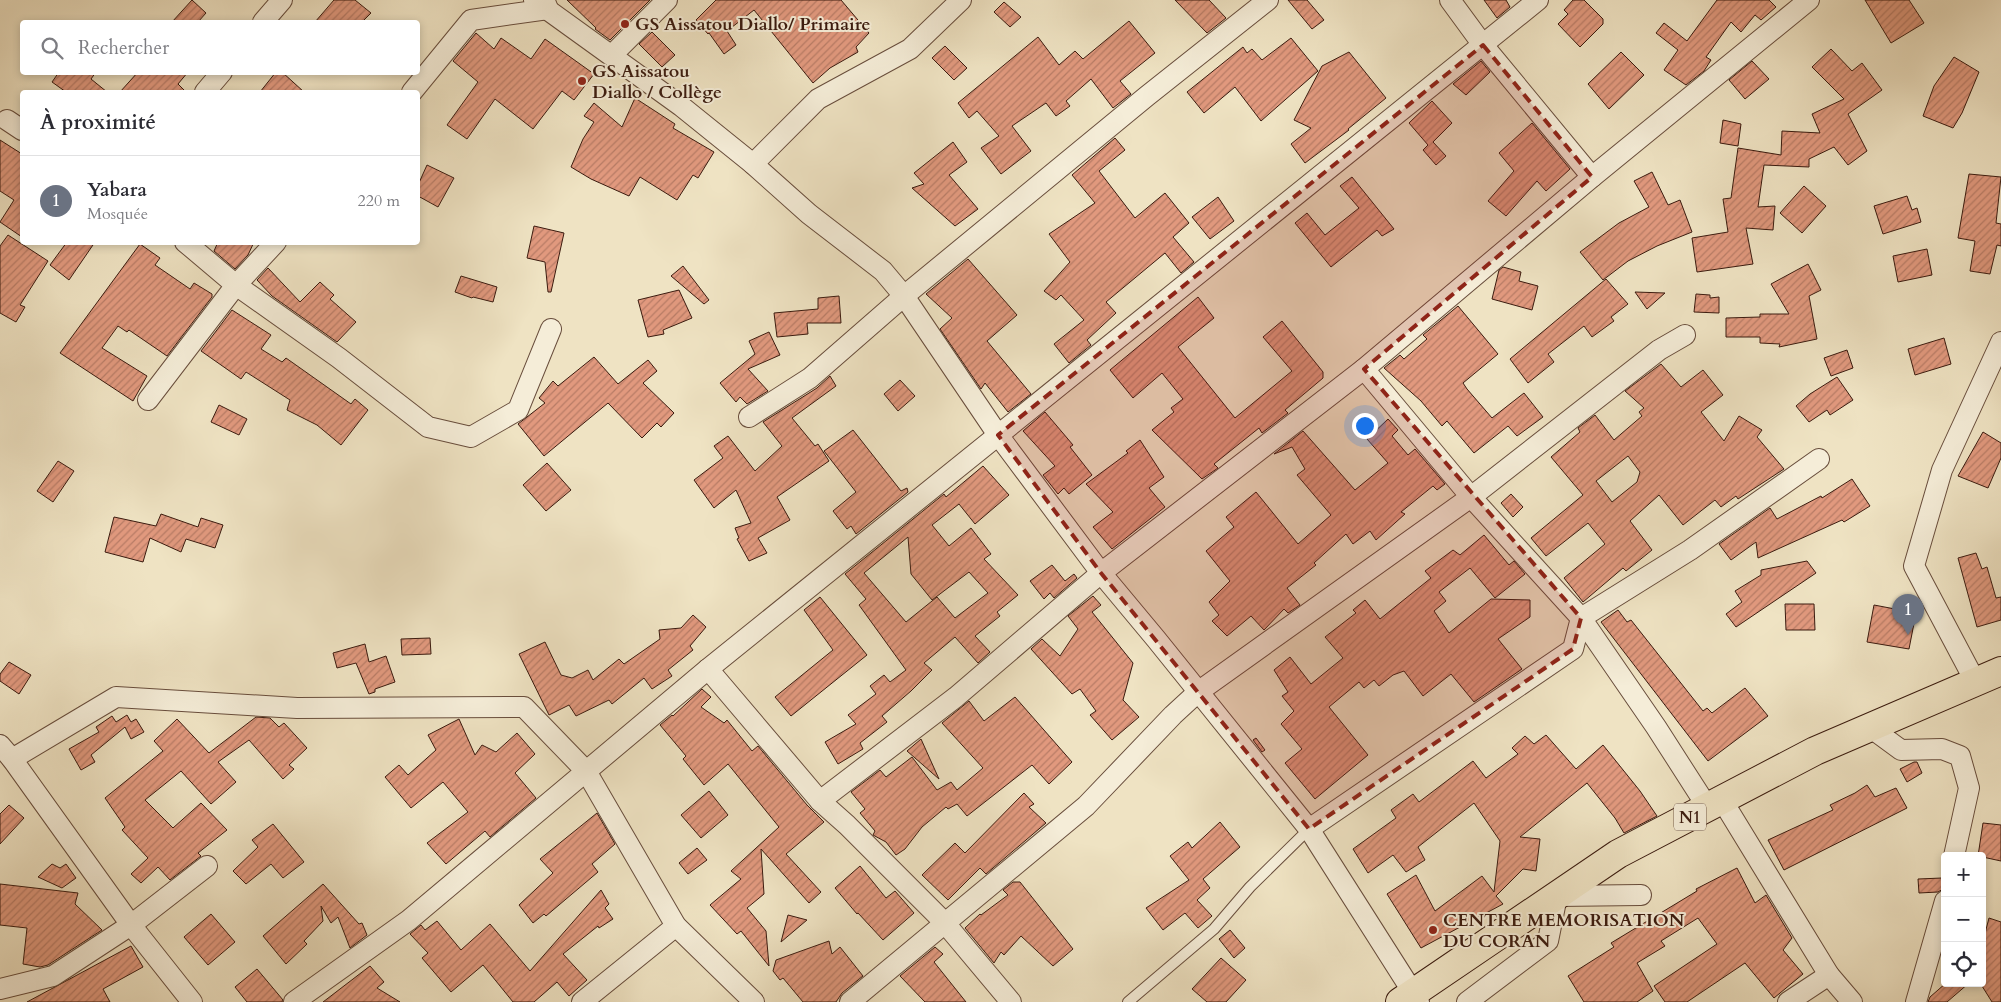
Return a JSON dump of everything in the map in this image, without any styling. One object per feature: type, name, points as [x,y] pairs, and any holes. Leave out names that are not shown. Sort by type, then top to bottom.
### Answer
[{"type":"highway","name":"N1","points":[[1411,999],[1618,854],[1816,752],[2001,671]]},
{"type":"street","points":[[265,20],[282,0]]},
{"type":"street","points":[[612,56],[667,0]]},
{"type":"street","points":[[753,164],[818,99],[910,49],[961,0]]},
{"type":"street","points":[[749,417],[810,378],[904,296],[1147,96],[1268,0]]},
{"type":"street","points":[[1450,0],[1483,45],[1592,177]]},
{"type":"street","points":[[294,1002],[408,920],[708,669],[1538,0]]},
{"type":"street","points":[[820,801],[956,697],[1101,573],[1364,369],[1592,177],[1809,0]]},
{"type":"street","points":[[414,90],[471,20],[542,3],[681,106],[753,164],[809,214],[883,271],[904,296],[998,435],[1101,573],[1309,829],[1411,999]]},
{"type":"street","points":[[207,90],[219,75]]},
{"type":"street","points":[[189,245],[236,285],[339,358],[428,427],[471,437],[518,410],[551,329]]},
{"type":"street","points":[[148,400],[236,285],[273,245]]},
{"type":"street","points":[[850,1002],[1086,806],[1172,715],[1198,692],[1471,497],[1658,350],[1685,335]]},
{"type":"street","points":[[1975,681],[1914,566],[1942,470],[2001,342]]},
{"type":"street","points":[[1364,369],[1471,497],[1581,618],[1656,727],[1715,804],[1828,975],[1852,1002]]},
{"type":"street","points":[[1309,829],[1573,649],[1581,618],[1690,550],[1819,459]]},
{"type":"street","points":[[708,669],[820,801],[847,825],[944,922],[1011,1002]]},
{"type":"street","points":[[192,1002],[131,925],[6,752],[116,697],[297,708],[524,707],[586,771],[676,926],[754,1002]]},
{"type":"street","points":[[1871,728],[1901,750],[1942,748],[1960,756],[1968,788],[1955,852]]},
{"type":"street","points":[[0,990],[53,976],[131,925],[207,866]]},
{"type":"street","points":[[1467,1002],[1548,941],[1557,896],[1641,895]]},
{"type":"street","points":[[1916,1002],[1941,915]]},
{"type":"street","points":[[582,1002],[676,926]]},
{"type":"street","points":[[1788,1002],[1828,975]]},
{"type":"lane","points":[[1128,1002],[1214,929],[1250,887],[1309,829]]},
{"type":"highlighted area","points":[[1483,45],[1592,177],[1364,369],[1581,618],[1573,649],[1309,829],[1101,573],[998,435]]},
{"type":"building","points":[[192,0],[206,13],[200,20],[174,20]]},
{"type":"building","points":[[334,0],[355,0],[371,13],[364,20],[317,20]]},
{"type":"building","points":[[567,0],[650,0],[610,40],[595,29]]},
{"type":"building","points":[[716,0],[841,0],[869,33],[856,47],[858,52],[830,68],[813,83],[754,10],[727,31],[736,45],[724,54],[709,33],[696,20]]},
{"type":"building","points":[[1175,0],[1209,0],[1226,18],[1207,33]]},
{"type":"building","points":[[1288,0],[1307,0],[1324,20],[1312,29]]},
{"type":"building","points":[[1484,0],[1506,0],[1510,7],[1497,18]]},
{"type":"building","points":[[1573,0],[1584,0],[1603,19],[1603,24],[1580,47],[1558,24],[1568,14],[1564,10]]},
{"type":"building","points":[[1717,0],[1769,0],[1776,7],[1761,20],[1755,15],[1741,32],[1731,22],[1706,57],[1711,60],[1704,71],[1686,85],[1664,70],[1678,50],[1656,33],[1664,23],[1687,41]]},
{"type":"building","points":[[1865,0],[1909,0],[1924,23],[1891,43]]},
{"type":"building","points":[[1004,2],[1021,17],[1010,27],[994,12]]},
{"type":"building","points":[[1129,21],[1155,53],[1120,81],[1131,94],[1113,108],[1091,79],[1066,101],[1070,106],[1056,116],[1046,103],[1012,126],[1031,151],[1001,174],[981,148],[999,136],[977,111],[969,118],[958,103],[1038,37],[1059,65],[1075,51],[1083,59]]},
{"type":"building","points":[[652,32],[675,55],[662,67],[639,44]]},
{"type":"building","points":[[476,33],[494,49],[501,38],[531,59],[545,39],[594,74],[574,100],[562,91],[533,129],[495,99],[467,139],[447,125],[478,82],[453,61]]},
{"type":"building","points":[[1291,38],[1318,71],[1261,121],[1235,87],[1204,113],[1187,92],[1243,47],[1247,53],[1252,49],[1262,60]]},
{"type":"building","points":[[945,46],[967,68],[954,80],[932,58]]},
{"type":"building","points":[[1831,49],[1852,71],[1862,63],[1882,90],[1848,114],[1867,151],[1848,165],[1834,147],[1809,159],[1809,167],[1764,165],[1758,207],[1775,206],[1773,230],[1746,228],[1753,264],[1697,272],[1692,238],[1728,232],[1723,199],[1731,198],[1738,148],[1781,155],[1782,131],[1820,133],[1812,114],[1844,99],[1812,67]]},
{"type":"building","points":[[1349,52],[1386,98],[1349,130],[1305,163],[1291,144],[1311,128],[1294,120],[1322,66]]},
{"type":"building","points":[[1621,52],[1644,75],[1609,109],[1588,84]]},
{"type":"building","points":[[1954,57],[1979,72],[1962,113],[1953,128],[1923,116],[1934,86]]},
{"type":"building","points":[[1481,61],[1490,72],[1466,95],[1453,84]]},
{"type":"building","points":[[1752,61],[1769,79],[1745,99],[1729,80]]},
{"type":"building","points":[[57,75],[94,75],[91,79],[105,90],[63,90],[52,82]]},
{"type":"building","points":[[135,75],[186,75],[178,84],[184,90],[122,90]]},
{"type":"building","points":[[274,75],[285,75],[302,90],[262,90]]},
{"type":"building","points":[[635,98],[675,124],[673,128],[714,152],[698,178],[693,175],[677,200],[640,177],[629,196],[591,179],[571,167],[583,139],[594,122],[584,116],[594,103],[622,127]]},
{"type":"building","points":[[1432,101],[1452,123],[1433,142],[1446,156],[1436,165],[1423,150],[1428,145],[1409,123]]},
{"type":"building","points":[[1723,120],[1741,124],[1738,146],[1720,143]]},
{"type":"building","points":[[1532,123],[1570,169],[1546,191],[1537,181],[1506,216],[1488,201],[1514,171],[1499,153]]},
{"type":"building","points":[[1115,138],[1125,150],[1099,171],[1135,218],[1165,193],[1189,223],[1173,237],[1194,262],[1181,273],[1165,253],[1106,302],[1116,313],[1087,340],[1091,345],[1069,363],[1054,344],[1084,320],[1061,295],[1056,300],[1044,291],[1070,262],[1049,234],[1095,203],[1072,175]]},
{"type":"building","points":[[0,140],[20,153],[20,236],[0,222],[14,200],[0,191]]},
{"type":"building","points":[[953,142],[967,162],[949,175],[978,209],[955,226],[912,188],[924,184],[914,173]]},
{"type":"building","points":[[427,165],[454,178],[438,207],[420,197],[420,181]]},
{"type":"building","points":[[1652,172],[1668,205],[1680,200],[1692,232],[1657,246],[1628,261],[1603,280],[1580,252],[1619,223],[1649,207],[1634,181]]},
{"type":"building","points":[[1969,174],[2001,177],[1996,223],[2001,224],[2001,246],[1997,245],[1990,274],[1970,271],[1975,241],[1958,238]]},
{"type":"building","points":[[1352,177],[1394,229],[1382,236],[1377,230],[1331,267],[1295,223],[1307,213],[1325,235],[1359,208],[1340,186]]},
{"type":"building","points":[[1804,186],[1826,206],[1802,233],[1780,213]]},
{"type":"building","points":[[1907,196],[1912,210],[1917,208],[1921,222],[1883,234],[1874,206]]},
{"type":"building","points":[[1218,197],[1234,221],[1210,239],[1192,217]]},
{"type":"building","points":[[534,226],[564,233],[551,292],[548,292],[545,262],[527,258]]},
{"type":"building","points":[[8,235],[20,243],[20,245],[23,245],[48,261],[20,305],[25,307],[16,322],[0,313],[0,246]]},
{"type":"building","points":[[65,245],[93,245],[69,280],[50,265]]},
{"type":"building","points":[[139,245],[160,258],[155,265],[190,289],[194,283],[212,294],[212,297],[167,356],[129,330],[127,332],[118,326],[102,348],[147,376],[133,401],[60,353]]},
{"type":"building","points":[[217,245],[253,245],[248,255],[235,269],[214,251]]},
{"type":"building","points":[[1927,249],[1932,275],[1898,282],[1893,256]]},
{"type":"building","points":[[968,259],[1017,315],[987,341],[1031,394],[1008,412],[985,383],[981,389],[940,329],[952,318],[926,294]]},
{"type":"building","points":[[1808,264],[1821,290],[1809,296],[1817,339],[1779,347],[1780,344],[1760,343],[1760,337],[1726,337],[1726,318],[1760,317],[1760,314],[1789,314],[1771,284]]},
{"type":"building","points":[[683,266],[709,300],[704,304],[671,276]]},
{"type":"building","points":[[1503,267],[1521,272],[1519,281],[1538,286],[1532,310],[1492,299],[1499,270]]},
{"type":"building","points":[[268,268],[300,302],[320,282],[334,295],[330,299],[356,322],[337,342],[272,296],[257,280]]},
{"type":"building","points":[[461,276],[497,287],[493,302],[455,292]]},
{"type":"building","points":[[1606,279],[1628,304],[1611,317],[1614,321],[1592,337],[1584,326],[1548,354],[1554,362],[1528,383],[1510,359]]},
{"type":"building","points":[[679,290],[692,318],[663,330],[664,334],[648,337],[638,300]]},
{"type":"building","points":[[1635,292],[1665,293],[1647,309]]},
{"type":"building","points":[[1696,294],[1710,295],[1710,298],[1719,297],[1719,313],[1694,312]]},
{"type":"building","points":[[839,296],[841,323],[807,323],[808,334],[777,337],[774,313],[818,309],[818,298]]},
{"type":"building","points":[[1198,297],[1214,318],[1178,347],[1235,418],[1292,371],[1263,337],[1282,321],[1323,372],[1323,378],[1285,410],[1288,413],[1262,433],[1259,428],[1214,464],[1218,468],[1202,479],[1152,430],[1174,412],[1171,408],[1183,399],[1162,373],[1133,398],[1110,370]]},
{"type":"building","points":[[1458,306],[1498,354],[1463,383],[1467,389],[1492,418],[1524,393],[1543,417],[1517,436],[1508,426],[1474,453],[1447,421],[1442,426],[1421,401],[1384,368],[1400,355],[1404,359],[1427,339],[1423,335]]},
{"type":"building","points":[[232,310],[271,335],[261,349],[282,362],[286,358],[351,404],[355,399],[368,410],[341,445],[317,425],[287,410],[290,400],[246,372],[241,379],[201,351]]},
{"type":"building","points":[[769,332],[780,355],[748,369],[768,391],[747,404],[740,397],[736,402],[720,383],[755,354],[749,341]]},
{"type":"building","points":[[1944,338],[1951,364],[1915,375],[1908,349]]},
{"type":"building","points":[[1847,350],[1853,368],[1831,376],[1824,358]]},
{"type":"building","points":[[594,357],[618,384],[648,360],[657,371],[643,383],[674,413],[661,427],[657,423],[642,438],[608,403],[544,456],[518,424],[545,403],[539,398],[553,381],[558,386]]},
{"type":"building","points":[[1661,364],[1681,387],[1703,370],[1723,395],[1701,412],[1724,441],[1739,416],[1762,430],[1757,437],[1784,469],[1738,499],[1736,496],[1721,507],[1715,500],[1683,525],[1659,495],[1630,521],[1652,550],[1626,571],[1623,568],[1583,602],[1564,578],[1605,544],[1588,523],[1546,556],[1531,538],[1583,495],[1551,457],[1580,432],[1578,428],[1595,415],[1614,440],[1642,416],[1639,412],[1644,408],[1625,391]],"holes":[[[1628,456],[1640,472],[1637,482],[1612,502],[1596,481]]]},
{"type":"building","points":[[830,376],[836,386],[792,418],[815,446],[818,444],[829,461],[777,497],[790,520],[758,538],[767,553],[749,561],[737,539],[739,538],[735,528],[751,523],[736,490],[714,508],[694,480],[723,458],[714,446],[728,436],[755,471],[782,446],[763,422],[817,388]]},
{"type":"building","points":[[1837,377],[1853,400],[1830,415],[1827,410],[1809,422],[1796,406],[1810,394]]},
{"type":"building","points":[[900,380],[915,396],[898,411],[884,394]]},
{"type":"building","points":[[219,405],[247,419],[239,435],[211,422]]},
{"type":"building","points":[[1045,412],[1073,445],[1070,447],[1092,475],[1069,494],[1064,488],[1058,494],[1043,475],[1055,466],[1023,431]]},
{"type":"building","points":[[1388,419],[1398,430],[1392,436],[1408,455],[1415,449],[1445,484],[1437,490],[1433,486],[1401,512],[1405,514],[1376,540],[1370,531],[1353,544],[1346,534],[1314,563],[1316,565],[1287,588],[1300,605],[1288,613],[1284,609],[1264,630],[1251,616],[1227,636],[1212,621],[1219,615],[1209,602],[1230,581],[1206,551],[1234,527],[1226,517],[1256,492],[1298,544],[1331,515],[1297,475],[1305,469],[1292,447],[1274,454],[1303,431],[1355,490],[1388,463],[1367,439]]},
{"type":"building","points":[[853,430],[901,491],[907,488],[908,492],[856,534],[851,526],[847,529],[833,511],[856,492],[824,451]]},
{"type":"building","points":[[1983,432],[2001,443],[2001,458],[1988,488],[1958,476]]},
{"type":"building","points":[[1140,440],[1164,477],[1149,488],[1165,507],[1112,549],[1093,527],[1113,512],[1086,484],[1128,453],[1126,451]]},
{"type":"building","points":[[58,461],[74,471],[53,502],[37,491]]},
{"type":"building","points":[[547,463],[571,490],[546,511],[523,485]]},
{"type":"building","points":[[983,466],[1009,495],[975,524],[959,504],[932,525],[949,546],[971,528],[991,554],[984,559],[1018,595],[997,612],[1000,616],[975,636],[990,652],[978,663],[955,637],[924,663],[932,670],[882,716],[887,722],[860,743],[863,749],[838,764],[825,742],[856,724],[848,715],[876,694],[870,686],[884,675],[890,682],[906,670],[859,605],[866,599],[845,574],[944,494],[946,497]],"holes":[[[908,537],[911,574],[932,600],[969,572],[988,593],[955,618],[937,597],[906,622],[864,573]]]},
{"type":"building","points":[[1852,479],[1870,506],[1844,522],[1842,520],[1758,558],[1756,542],[1731,560],[1719,544],[1770,508],[1777,519],[1821,496],[1822,498]]},
{"type":"building","points":[[1511,494],[1523,507],[1513,517],[1501,503]]},
{"type":"building","points":[[161,514],[198,527],[201,518],[223,525],[215,548],[186,539],[181,552],[150,538],[143,562],[105,552],[114,517],[156,526]]},
{"type":"building","points":[[1484,535],[1509,565],[1514,561],[1525,574],[1495,598],[1470,568],[1439,592],[1446,601],[1434,611],[1449,633],[1491,599],[1530,600],[1530,617],[1498,639],[1522,669],[1474,702],[1451,674],[1423,696],[1404,671],[1393,675],[1379,686],[1374,680],[1364,688],[1359,682],[1329,707],[1368,755],[1315,799],[1285,763],[1302,749],[1281,724],[1294,711],[1282,696],[1288,692],[1274,670],[1290,657],[1311,684],[1343,658],[1325,637],[1356,613],[1353,610],[1365,600],[1380,619],[1431,578],[1425,571],[1453,550],[1460,555]]},
{"type":"building","points":[[1976,553],[1982,569],[1987,567],[1996,598],[2001,597],[2001,620],[1977,627],[1958,558]]},
{"type":"building","points":[[1807,561],[1816,573],[1736,627],[1726,614],[1742,602],[1735,591],[1761,575],[1761,570]]},
{"type":"building","points":[[1052,565],[1065,581],[1074,574],[1077,578],[1054,598],[1050,593],[1044,599],[1030,581]]},
{"type":"building","points":[[1093,596],[1101,605],[1092,612],[1133,663],[1123,700],[1139,717],[1112,740],[1090,715],[1096,711],[1080,689],[1072,694],[1031,649],[1042,639],[1060,656],[1078,629],[1068,616]]},
{"type":"building","points":[[820,597],[867,655],[791,716],[775,697],[833,650],[804,610]]},
{"type":"building","points":[[1785,604],[1814,604],[1815,630],[1786,630]]},
{"type":"building","points":[[1874,605],[1916,613],[1909,649],[1867,642]]},
{"type":"building","points":[[1618,610],[1627,622],[1631,620],[1703,711],[1707,708],[1712,713],[1745,688],[1768,716],[1708,761],[1601,622]]},
{"type":"building","points":[[693,615],[706,627],[690,646],[693,650],[668,670],[672,676],[652,689],[644,678],[612,704],[609,700],[576,716],[569,705],[549,715],[519,654],[545,642],[561,675],[572,678],[588,670],[593,680],[619,659],[624,664],[660,639],[659,630],[681,628]]},
{"type":"building","points":[[430,638],[431,654],[402,655],[401,639]]},
{"type":"building","points":[[365,644],[369,662],[386,656],[395,682],[375,689],[375,692],[369,694],[356,663],[337,668],[333,653]]},
{"type":"building","points":[[9,662],[31,675],[19,694],[0,681],[0,674]]},
{"type":"building","points":[[702,689],[711,697],[701,707],[724,723],[727,720],[752,751],[758,746],[807,805],[824,822],[786,854],[821,892],[809,903],[761,849],[764,894],[747,908],[766,931],[769,966],[741,931],[737,934],[710,905],[741,879],[731,871],[779,827],[728,764],[704,785],[683,759],[686,756],[660,725],[673,716]]},
{"type":"building","points":[[1015,697],[1072,762],[1049,784],[1032,765],[967,816],[957,804],[948,809],[946,807],[922,827],[905,849],[896,855],[886,842],[873,835],[875,831],[860,813],[865,809],[851,792],[880,770],[886,777],[912,757],[937,790],[951,782],[957,790],[983,768],[942,723],[969,701],[984,721]]},
{"type":"building","points":[[127,715],[131,722],[136,719],[144,732],[131,739],[125,727],[91,755],[95,762],[81,770],[69,749],[99,732],[96,727],[112,716],[116,722]]},
{"type":"building","points":[[256,717],[270,718],[279,727],[284,723],[307,748],[289,765],[294,769],[283,779],[249,740],[218,762],[236,782],[211,804],[181,771],[145,800],[173,828],[201,803],[227,830],[198,853],[201,856],[170,880],[158,867],[141,883],[131,874],[148,858],[122,830],[125,827],[105,798],[163,751],[154,741],[177,719],[209,753]]},
{"type":"building","points":[[459,719],[475,755],[482,745],[496,752],[517,733],[535,754],[515,773],[536,798],[490,837],[485,831],[446,864],[427,843],[468,812],[443,782],[411,808],[385,777],[399,765],[408,775],[436,750],[428,735]]},
{"type":"building","points":[[1546,735],[1576,769],[1603,745],[1640,791],[1657,816],[1624,833],[1615,818],[1587,783],[1520,837],[1540,839],[1536,871],[1523,869],[1496,896],[1503,904],[1421,948],[1387,894],[1416,875],[1435,911],[1482,876],[1494,892],[1500,841],[1474,803],[1418,847],[1425,860],[1406,872],[1393,855],[1368,873],[1353,849],[1396,818],[1391,810],[1413,794],[1419,802],[1473,761],[1486,778],[1518,754],[1512,748],[1525,736],[1534,744]]},
{"type":"building","points":[[1256,738],[1265,750],[1262,752],[1253,740]]},
{"type":"building","points":[[921,739],[939,779],[907,751]]},
{"type":"building","points":[[1917,762],[1922,773],[1907,782],[1900,769]]},
{"type":"building","points":[[1867,785],[1875,797],[1896,788],[1907,808],[1784,870],[1768,840],[1833,810],[1830,805]]},
{"type":"building","points":[[709,791],[728,815],[701,838],[681,815]]},
{"type":"building","points":[[1024,793],[1034,804],[1029,807],[1046,823],[986,874],[980,868],[948,900],[922,875],[955,843],[965,853]]},
{"type":"building","points":[[9,805],[24,818],[0,844],[0,814]]},
{"type":"building","points":[[597,813],[615,844],[592,864],[598,872],[546,916],[544,914],[533,923],[519,905],[553,873],[540,859]]},
{"type":"building","points":[[1220,822],[1240,847],[1203,879],[1210,888],[1197,900],[1212,916],[1198,928],[1185,913],[1163,930],[1146,908],[1189,880],[1170,856],[1188,842],[1192,848]]},
{"type":"building","points":[[1983,823],[2001,825],[2001,861],[1986,858],[1986,852],[1979,852]]},
{"type":"building","points":[[273,824],[304,862],[283,878],[271,864],[246,884],[233,871],[258,847],[252,840]]},
{"type":"building","points":[[697,848],[707,860],[688,874],[679,863]]},
{"type":"building","points":[[52,864],[60,868],[66,864],[76,878],[62,888],[38,877]]},
{"type":"building","points":[[860,866],[886,898],[895,891],[914,913],[883,940],[835,888]]},
{"type":"building","points":[[1737,868],[1755,903],[1766,895],[1792,938],[1783,950],[1803,974],[1774,998],[1745,963],[1687,1002],[1665,1002],[1654,986],[1717,944],[1698,918],[1661,941],[1665,946],[1637,963],[1653,991],[1637,1002],[1584,1002],[1568,976],[1614,947],[1611,943],[1697,891],[1696,889]]},
{"type":"building","points":[[1941,878],[1941,890],[1919,893],[1918,879]]},
{"type":"building","points":[[1013,882],[1020,882],[1073,949],[1053,966],[1021,936],[1004,955],[1001,952],[994,963],[965,928],[980,914],[1008,895],[1003,890]]},
{"type":"building","points":[[0,884],[78,893],[75,904],[102,930],[48,965],[40,967],[23,964],[27,928],[0,925]]},
{"type":"building","points":[[323,884],[359,924],[362,923],[367,935],[350,948],[338,917],[331,923],[321,906],[323,921],[304,941],[307,944],[286,964],[263,936]]},
{"type":"building","points":[[601,890],[609,904],[605,908],[613,919],[599,928],[598,926],[563,954],[587,980],[569,996],[557,982],[534,1002],[513,1002],[483,965],[451,992],[422,958],[428,953],[410,934],[421,925],[425,930],[437,921],[461,950],[490,924],[530,971]]},
{"type":"building","points":[[211,914],[235,942],[208,965],[184,937]]},
{"type":"building","points":[[788,915],[807,920],[781,942]]},
{"type":"building","points":[[1989,918],[2001,922],[2001,1002],[1992,1002],[1983,987],[1986,987],[1986,930]]},
{"type":"building","points":[[1230,930],[1245,948],[1234,958],[1219,939]]},
{"type":"building","points":[[829,941],[832,954],[840,947],[863,976],[842,993],[836,1002],[803,1002],[783,978],[780,980],[773,971],[776,960]]},
{"type":"building","points":[[131,946],[143,967],[103,989],[110,1002],[27,1002]]},
{"type":"building","points":[[935,947],[943,954],[934,962],[966,1002],[925,1002],[900,976]]},
{"type":"building","points":[[1221,958],[1246,980],[1226,1002],[1207,1002],[1192,989]]},
{"type":"building","points":[[370,966],[384,982],[377,988],[400,1002],[323,1002]]},
{"type":"building","points":[[257,969],[283,1000],[282,1002],[247,1002],[235,987]]},
{"type":"building","points":[[1941,987],[1964,987],[1947,1002],[1928,1002],[1930,997]]},
{"type":"place","name":"GS Aissatou Diallo/ Primaire","points":[[625,24]]},
{"type":"place","name":"GS Aissatou Diallo / Collège","points":[[582,81]]},
{"type":"place","name":"Yabara","points":[[1908,635]]},
{"type":"place","name":"CENTRE MEMORISATION DU CORAN","points":[[1433,930]]}]
